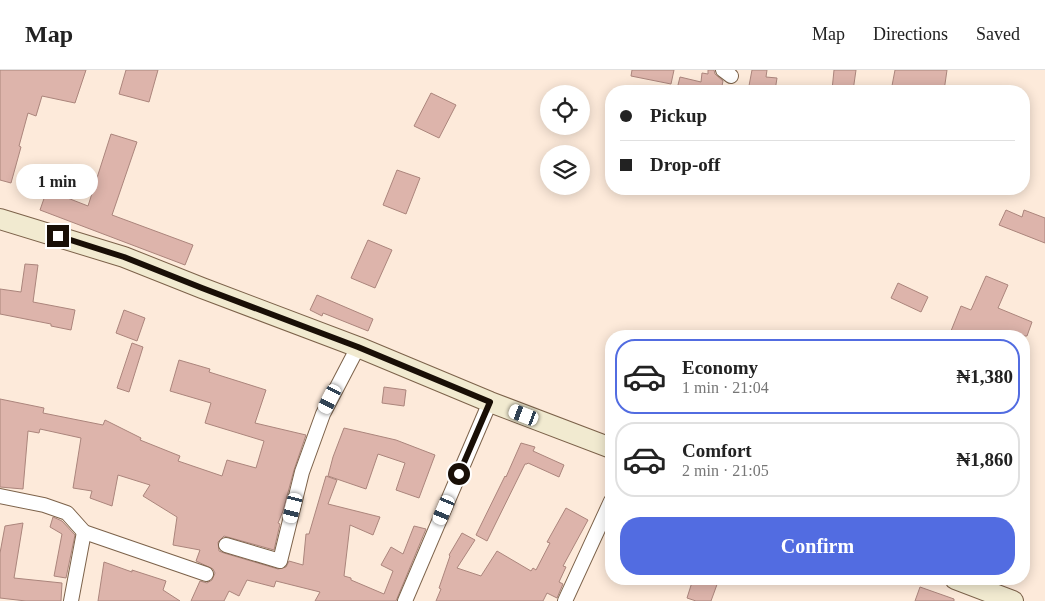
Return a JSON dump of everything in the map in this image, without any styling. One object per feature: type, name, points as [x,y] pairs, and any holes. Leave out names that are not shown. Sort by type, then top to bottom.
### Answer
[{"type":"street","points":[[0,219],[124,257],[358,347],[490,402],[605,446]]},
{"type":"street","points":[[226,545],[280,561],[302,472],[320,422],[358,347]]},
{"type":"street","points":[[405,601],[490,402]]},
{"type":"street","points":[[0,496],[44,505],[66,513],[84,532],[206,574]]},
{"type":"street","points":[[565,601],[605,514]]},
{"type":"street","points":[[71,601],[84,532]]},
{"type":"street","points":[[971,585],[1013,601]]},
{"type":"building","points":[[0,70],[86,70],[75,103],[42,96],[36,116],[28,113],[11,183],[0,180]]},
{"type":"building","points":[[126,70],[158,70],[149,102],[119,94]]},
{"type":"building","points":[[632,70],[674,70],[671,84],[631,76]]},
{"type":"building","points":[[708,70],[714,70],[715,74],[723,81],[722,85],[678,85],[680,77],[701,82],[702,73],[708,74]]},
{"type":"building","points":[[752,70],[767,70],[766,77],[777,78],[776,85],[749,85]]},
{"type":"building","points":[[834,70],[856,70],[854,85],[832,85]]},
{"type":"building","points":[[895,70],[947,70],[945,85],[892,85]]},
{"type":"building","points":[[431,93],[456,105],[439,138],[414,126]]},
{"type":"building","points":[[111,134],[137,142],[112,215],[193,245],[185,265],[40,210],[47,190],[88,206]]},
{"type":"building","points":[[397,170],[420,178],[406,214],[383,205]]},
{"type":"building","points":[[1006,210],[1022,217],[1024,210],[1045,218],[1045,243],[999,225]]},
{"type":"building","points":[[368,240],[392,250],[375,288],[351,278]]},
{"type":"building","points":[[25,264],[38,265],[33,302],[75,310],[71,330],[0,314],[0,289],[21,292]]},
{"type":"building","points":[[986,276],[1008,285],[998,308],[1032,322],[1029,330],[951,330],[961,306],[971,310]]},
{"type":"building","points":[[898,283],[928,297],[921,312],[891,298]]},
{"type":"building","points":[[317,295],[373,319],[368,331],[323,313],[322,316],[310,310]]},
{"type":"building","points":[[124,310],[145,318],[137,341],[116,333]]},
{"type":"building","points":[[132,343],[143,347],[129,392],[117,388]]},
{"type":"building","points":[[179,360],[210,369],[209,372],[266,390],[255,423],[306,435],[278,523],[280,524],[274,550],[224,536],[218,542],[219,551],[278,569],[286,567],[289,561],[303,565],[306,534],[309,534],[326,476],[337,480],[328,504],[380,517],[373,535],[350,525],[344,576],[351,578],[351,580],[384,594],[393,571],[381,565],[391,547],[403,554],[414,526],[426,529],[396,601],[315,601],[320,592],[276,581],[274,587],[247,580],[239,596],[229,591],[224,601],[191,601],[200,581],[207,583],[212,580],[215,573],[213,569],[196,561],[200,550],[173,545],[177,517],[143,496],[150,485],[118,475],[112,506],[90,498],[92,491],[73,488],[81,438],[40,429],[39,433],[28,431],[23,489],[0,487],[0,399],[44,408],[43,413],[103,425],[105,420],[141,438],[140,440],[180,456],[178,461],[222,476],[227,460],[256,468],[264,441],[205,423],[211,403],[170,391]]},
{"type":"building","points":[[384,387],[406,390],[404,406],[382,403]]},
{"type":"building","points":[[344,428],[396,440],[435,455],[419,498],[396,490],[405,463],[378,454],[366,489],[328,476]]},
{"type":"building","points":[[521,443],[535,447],[533,451],[564,465],[559,477],[528,463],[525,464],[487,541],[476,535]]},
{"type":"building","points":[[566,508],[588,520],[563,566],[566,567],[559,582],[563,584],[557,598],[547,593],[543,601],[436,601],[441,589],[439,588],[449,555],[462,533],[475,540],[457,568],[481,576],[497,551],[531,571],[533,568],[536,570],[550,543],[547,542]]},
{"type":"building","points":[[53,517],[62,521],[75,535],[66,578],[54,576],[62,534],[50,527]]},
{"type":"building","points":[[23,523],[14,578],[62,583],[61,601],[26,601],[0,598],[0,553],[5,526]]},
{"type":"building","points":[[104,562],[166,581],[163,590],[180,601],[98,601]]},
{"type":"building","points":[[691,585],[717,585],[711,601],[696,601],[687,598]]},
{"type":"building","points":[[920,587],[954,599],[954,601],[915,601]]},
{"type":"route","points":[[58,236],[124,257],[358,347],[490,402],[459,474]]}]
